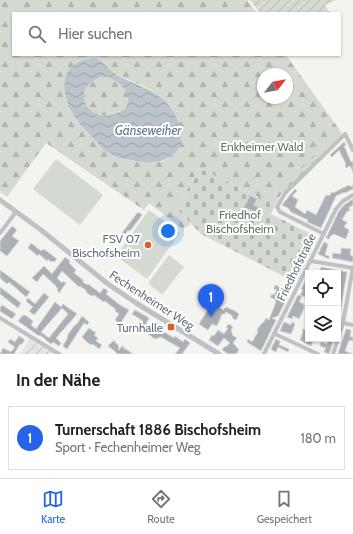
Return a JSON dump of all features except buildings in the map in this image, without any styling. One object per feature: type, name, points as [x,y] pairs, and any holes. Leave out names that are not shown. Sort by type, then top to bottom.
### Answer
[{"type":"street","points":[[324,234],[280,212],[277,207],[285,193],[345,134],[353,150]]},
{"type":"street","name":"Friedhofstraße","points":[[264,354],[337,207],[345,199],[353,195]]},
{"type":"street","name":"Fechenheimer Weg","points":[[0,200],[43,231],[108,284],[219,354]]},
{"type":"street","points":[[0,233],[16,212]]},
{"type":"street","points":[[311,261],[353,268],[343,323],[333,354]]},
{"type":"street","points":[[0,318],[59,354]]},
{"type":"street","points":[[343,323],[353,325]]},
{"type":"street","points":[[275,334],[318,354]]},
{"type":"shaded area","points":[[30,339],[55,354],[20,354]]},
{"type":"green space","name":"Enkheimer Wald","points":[[0,0],[247,0],[256,12],[12,12],[12,56],[287,56],[341,132],[341,135],[281,194],[275,205],[199,168],[177,209],[191,224],[183,229],[149,203],[144,210],[46,143],[7,197],[0,192]],"holes":[[[89,58],[98,59],[112,72],[158,94],[171,107],[179,123],[181,136],[179,146],[171,157],[162,161],[150,162],[114,156],[103,149],[79,124],[67,103],[65,93],[66,76],[71,68],[78,62]]]},
{"type":"green space","points":[[250,0],[336,0],[325,5],[329,12],[259,12]]},
{"type":"green space","points":[[108,76],[116,81],[128,93],[128,100],[125,109],[107,116],[102,116],[93,112],[84,100],[86,87],[96,79]]},
{"type":"green space","points":[[314,146],[320,152],[302,169],[297,164]]},
{"type":"green space","points":[[56,159],[103,195],[80,225],[33,189]]},
{"type":"green space","name":"Friedhof Bischofsheim","points":[[199,168],[275,205],[271,214],[313,235],[291,280],[201,234],[177,209]]},
{"type":"green space","name":"FSV 07 Bischofsheim","points":[[149,210],[180,233],[147,279],[116,256]]},
{"type":"green space","points":[[313,235],[317,237],[317,239],[298,279],[293,277]]},
{"type":"green space","points":[[169,255],[184,267],[162,295],[148,283]]},
{"type":"water","name":"Gänseweiher","points":[[96,58],[102,61],[114,73],[161,97],[175,114],[180,126],[181,139],[176,152],[169,158],[157,162],[143,162],[120,158],[104,150],[79,123],[71,111],[67,101],[65,82],[67,73],[72,66],[81,61]],"holes":[[[106,76],[116,81],[126,90],[128,101],[125,109],[107,116],[102,116],[93,112],[89,108],[84,100],[84,95],[86,87],[90,83],[98,78]]]},
{"type":"place","name":"FSV 07 Bischofsheim","points":[[148,245]]},
{"type":"place","name":"Turnerschaft 1886 Bischofsheim","points":[[211,317]]},
{"type":"place","name":"Turnhalle","points":[[171,327]]}]
